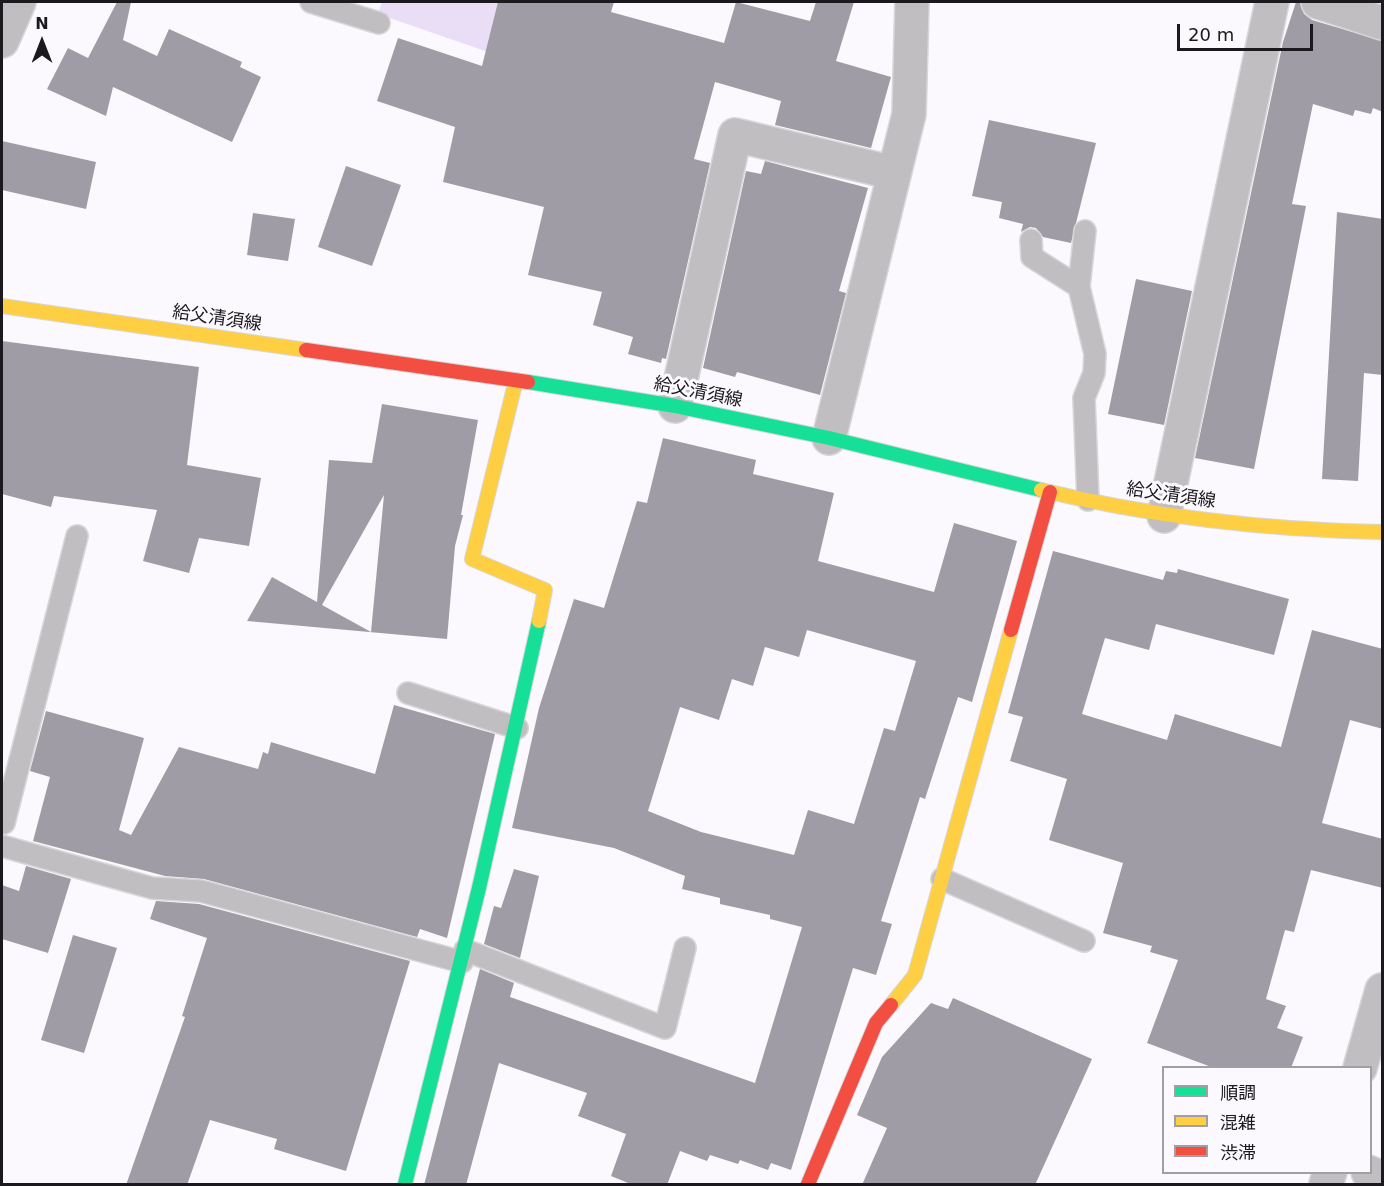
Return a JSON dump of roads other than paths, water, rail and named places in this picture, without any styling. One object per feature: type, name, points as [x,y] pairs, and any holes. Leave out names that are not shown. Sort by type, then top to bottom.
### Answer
[{"type":"street","points":[[2,41],[19,2]]},
{"type":"street","points":[[829,438],[909,114],[912,2]]},
{"type":"street","points":[[1164,516],[1272,2]]},
{"type":"street","points":[[1318,2],[1383,23]]},
{"type":"street","points":[[675,406],[735,135],[894,173]]},
{"type":"street","name":"給父清須線","points":[[2,306],[516,380],[675,406],[829,438],[1088,501],[1164,516],[1322,531],[1383,532]]},
{"type":"street","points":[[405,1185],[463,956],[517,728],[545,590],[472,559],[516,380]]},
{"type":"street","points":[[808,1185],[876,1023],[915,975],[1050,492]]},
{"type":"street","points":[[1361,1066],[1383,990]]},
{"type":"lane","points":[[311,2],[379,23]]},
{"type":"lane","points":[[1085,231],[1079,287],[1095,354],[1094,373],[1084,398],[1088,501]]},
{"type":"lane","points":[[1031,240],[1032,257],[1079,287]]},
{"type":"lane","points":[[2,826],[77,536]]},
{"type":"lane","points":[[408,693],[517,728]]},
{"type":"lane","points":[[2,846],[152,888],[201,891],[463,956],[665,1028],[685,948]]},
{"type":"lane","points":[[942,879],[1084,941]]}]
